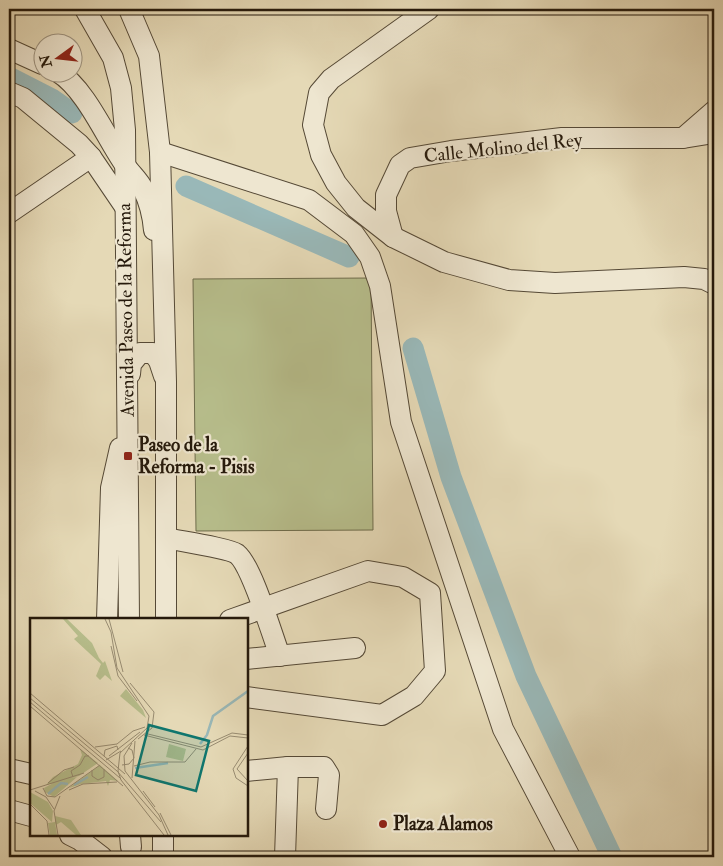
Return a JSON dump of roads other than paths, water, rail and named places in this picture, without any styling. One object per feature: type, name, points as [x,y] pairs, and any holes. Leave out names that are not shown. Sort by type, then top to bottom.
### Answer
[{"type":"street","name":"Avenida Paseo de la Reforma","points":[[85,9],[113,58],[121,88],[125,130],[129,618]]},
{"type":"street","name":"Avenida Paseo de la Reforma","points":[[129,9],[149,56],[160,152],[166,382],[166,618]]},
{"type":"street","points":[[429,9],[331,79],[319,93],[313,125],[321,155],[336,182],[356,208],[393,237],[444,262],[509,280],[555,283],[684,278],[704,279],[714,284]]},
{"type":"street","points":[[9,49],[32,59]]},
{"type":"street","points":[[69,82],[96,116],[125,165],[143,188],[153,224],[165,352]]},
{"type":"street","points":[[9,92],[23,98],[79,144],[91,158],[125,208]]},
{"type":"street","points":[[683,138],[714,111]]},
{"type":"street","name":"Calle Molino del Rey","points":[[393,237],[386,211],[386,195],[400,165],[410,158],[451,151],[562,138],[683,138],[714,133]]},
{"type":"street","points":[[160,152],[309,200],[354,234],[370,257],[380,286],[401,422],[503,729],[570,857]]},
{"type":"street","points":[[9,213],[91,158]]},
{"type":"street","points":[[128,383],[131,364],[140,353],[154,353],[159,361],[166,382]]},
{"type":"street","points":[[108,618],[111,488],[128,412]]},
{"type":"street","points":[[166,538],[235,553],[245,563],[280,656]]},
{"type":"street","points":[[236,618],[368,571],[402,577],[430,593],[435,671],[414,696],[382,715],[248,697]]},
{"type":"street","points":[[248,659],[355,648]]},
{"type":"street","points":[[285,857],[288,767]]},
{"type":"street","points":[[248,770],[324,767],[329,775],[326,809]]},
{"type":"street","points":[[9,769],[30,774]]},
{"type":"street","points":[[9,810],[30,816]]},
{"type":"street","points":[[163,857],[164,836]]},
{"type":"street","points":[[75,837],[96,857]]},
{"type":"street","points":[[75,837],[102,857]]},
{"type":"waterway","points":[[9,77],[52,99],[72,113]]},
{"type":"waterway","points":[[186,186],[349,257]]},
{"type":"waterway","points":[[413,348],[451,477],[526,676],[612,857]]},
{"type":"place","name":"Paseo de la Reforma - Pisis","points":[[128,456]]},
{"type":"place","name":"Plaza Alamos","points":[[383,824]]}]
